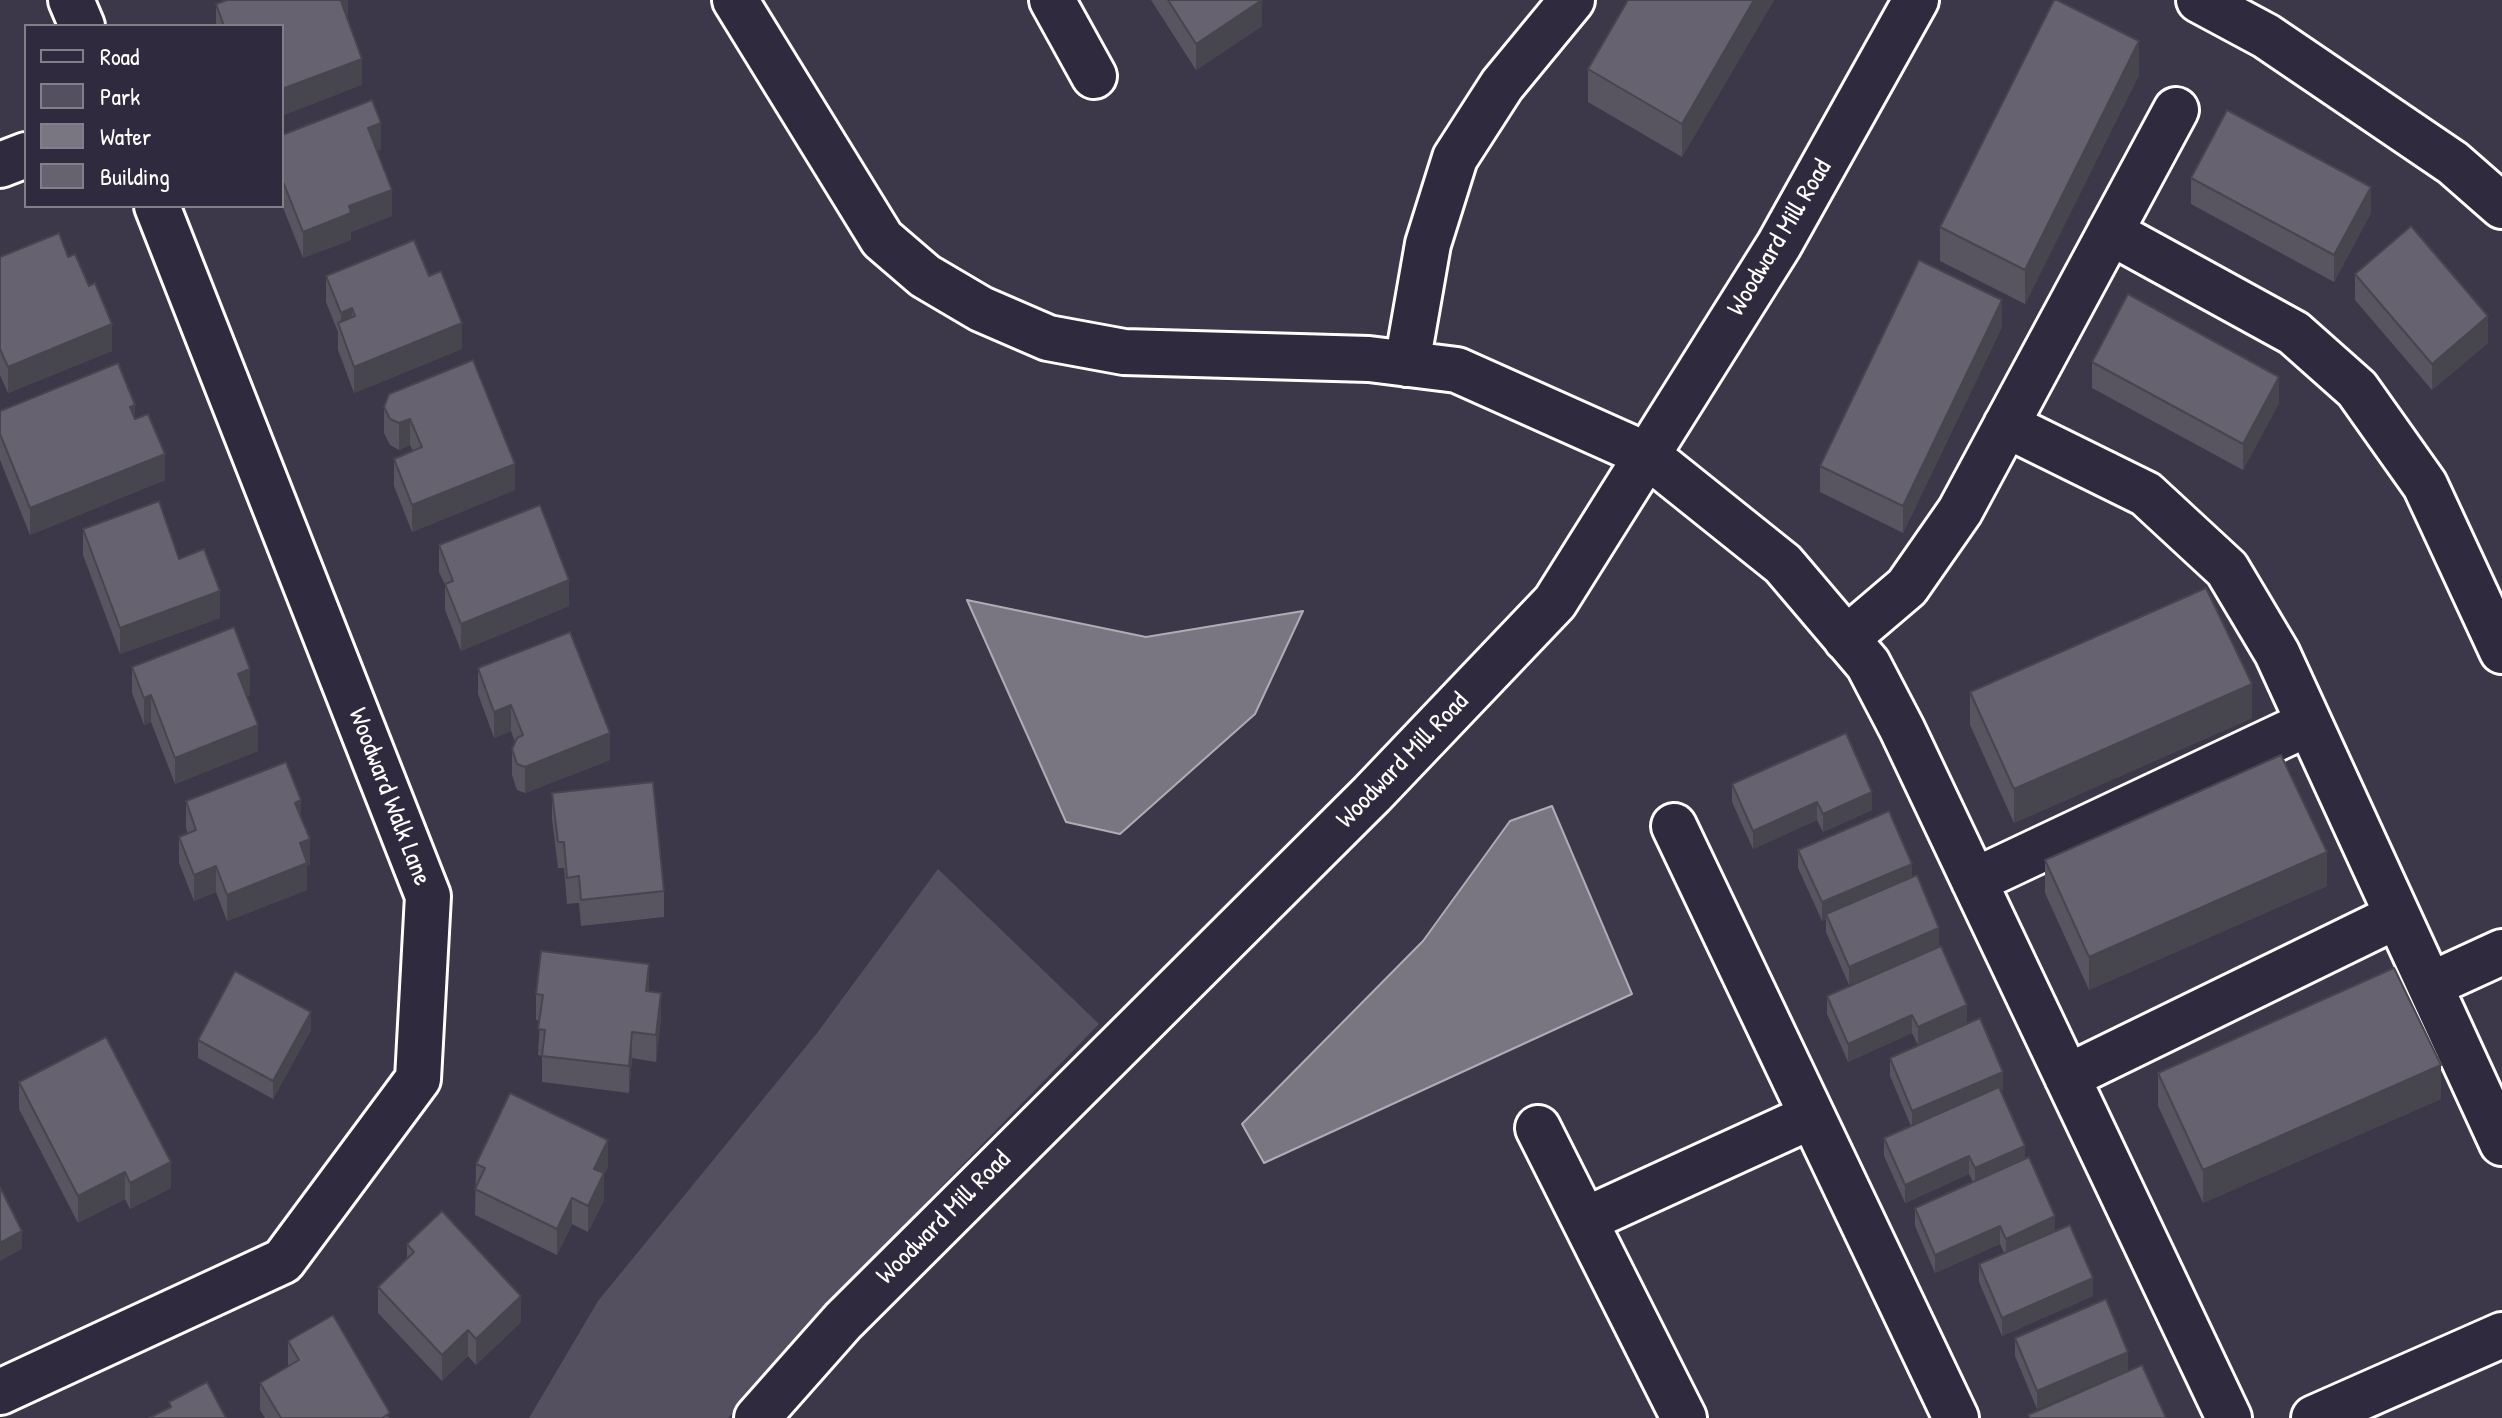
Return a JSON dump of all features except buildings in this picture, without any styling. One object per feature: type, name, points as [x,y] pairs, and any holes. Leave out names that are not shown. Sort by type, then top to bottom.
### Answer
[{"type":"street","points":[[71,0],[81,24]]},
{"type":"street","points":[[1052,0],[1094,76]]},
{"type":"street","points":[[1407,364],[1428,244],[1455,158],[1502,85],[1572,0]]},
{"type":"street","name":"Woodward Mill Road","points":[[757,1418],[843,1321],[1372,794],[1555,602],[1779,245],[1916,0]]},
{"type":"street","points":[[2199,0],[2266,36],[2453,163],[2502,206]]},
{"type":"street","points":[[743,3],[882,239],[925,276],[981,309],[1048,338],[1124,352],[1369,359],[1457,370],[1647,455],[1783,564],[1868,664],[1875,677],[2229,1418]]},
{"type":"street","points":[[1846,639],[1907,587],[1960,511],[2176,110]]},
{"type":"street","points":[[0,165],[24,156]]},
{"type":"street","name":"Woodward Walk Lane","points":[[0,1392],[283,1261],[418,1079],[428,896],[158,208]]},
{"type":"street","points":[[2110,232],[2294,333],[2357,389],[2425,485],[2502,651]]},
{"type":"street","points":[[2006,425],[2146,494],[2227,569],[2277,653],[2502,1143]]},
{"type":"street","points":[[1974,881],[2309,723]]},
{"type":"street","points":[[1674,826],[1956,1418]]},
{"type":"street","points":[[2067,1077],[2397,916]]},
{"type":"street","points":[[2430,985],[2502,952]]},
{"type":"street","points":[[1585,1220],[1812,1116]]},
{"type":"street","points":[[1538,1128],[1684,1418]]},
{"type":"street","points":[[2314,1418],[2502,1335]]},
{"type":"green space","points":[[938,869],[1099,1024],[806,1326],[728,1418],[529,1418],[598,1301],[817,1033]]},
{"type":"water","points":[[967,600],[1146,637],[1303,611],[1255,714],[1120,834],[1066,822]]},
{"type":"water","points":[[1552,806],[1632,994],[1264,1163],[1242,1124],[1423,941],[1510,821]]}]
